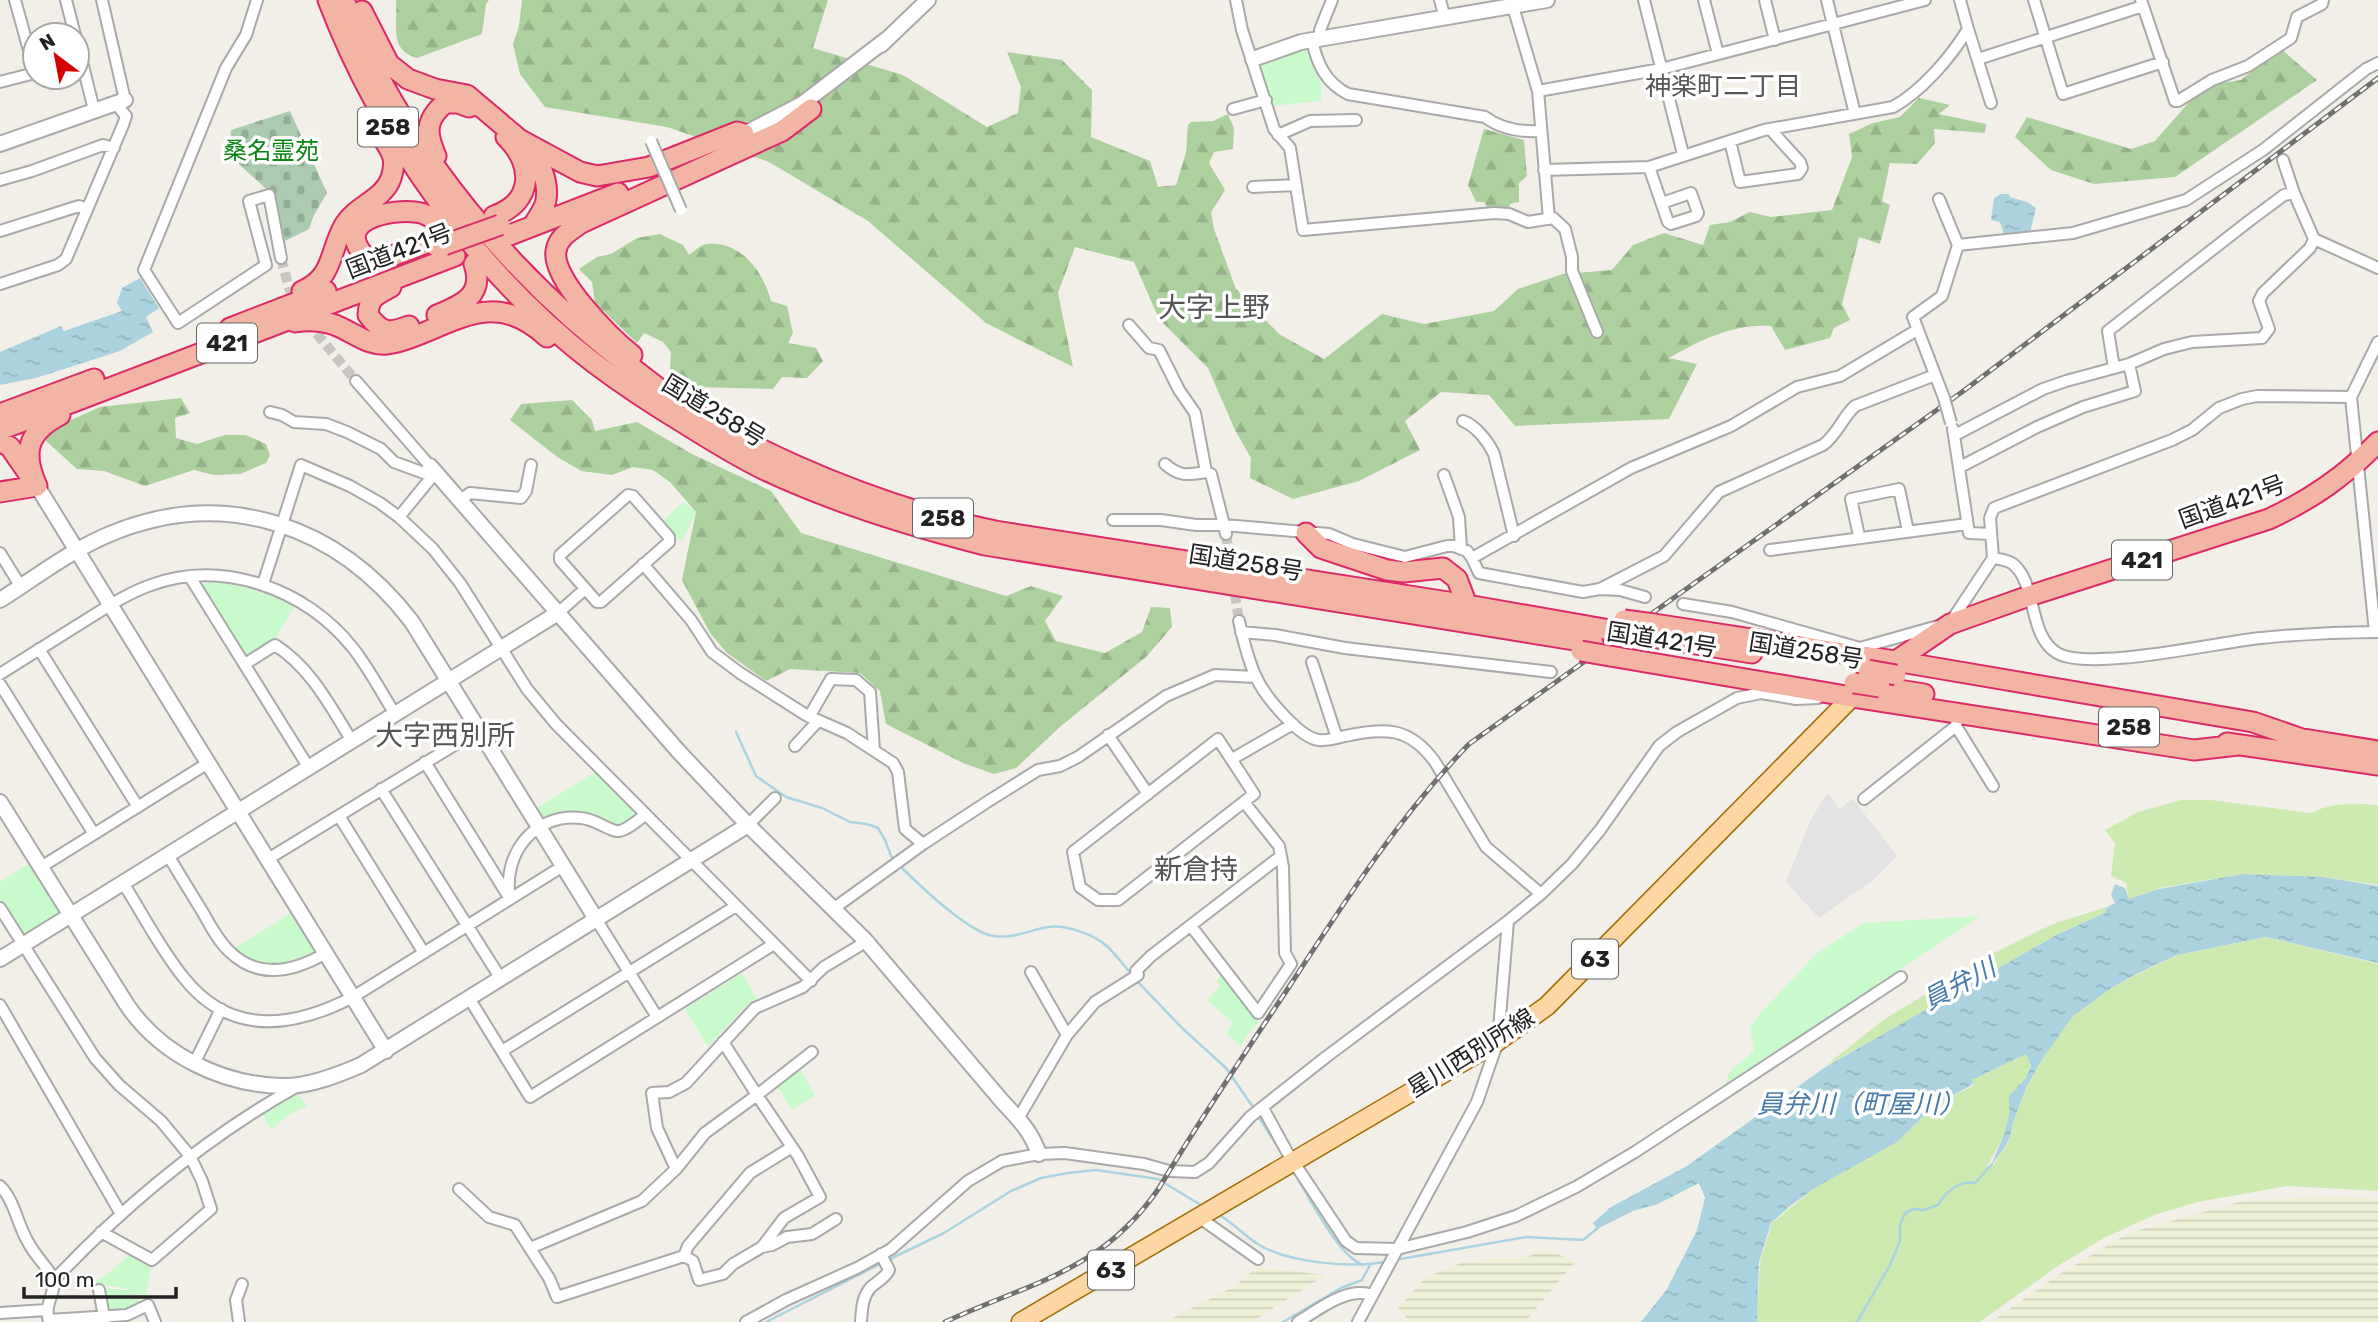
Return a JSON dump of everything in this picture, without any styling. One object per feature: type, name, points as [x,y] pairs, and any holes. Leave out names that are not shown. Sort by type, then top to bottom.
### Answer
[{"type":"highway","points":[[318,0],[344,65],[394,157],[438,221],[474,264],[533,323]]},
{"type":"highway","name":"国道258号","points":[[328,0],[368,92],[390,130],[448,213],[493,270],[593,362],[641,397],[764,470],[911,526],[985,545],[1539,626],[1617,625],[1631,641]]},
{"type":"highway","name":"国道258号","points":[[344,0],[368,58],[401,115],[447,183],[503,251],[546,295],[603,346],[677,402],[790,462],[924,514],[995,531],[1467,605],[1539,626],[1587,647],[1631,641],[1858,684],[1890,674],[2378,751]]},
{"type":"highway","points":[[357,0],[389,64],[408,79],[435,89],[467,95],[537,157],[546,182],[546,203],[533,226]]},
{"type":"highway","name":"421","points":[[447,183],[428,131],[436,110],[445,103],[458,103],[472,108],[489,121],[523,156],[526,178],[522,194],[504,213],[501,226]]},
{"type":"highway","points":[[677,402],[658,375],[621,345],[561,276],[556,262],[560,240],[581,223],[782,131],[811,109]]},
{"type":"highway","name":"国道421号","points":[[501,226],[533,226],[651,180],[811,109]]},
{"type":"highway","points":[[519,139],[580,172],[597,176],[649,167],[737,132],[744,134]]},
{"type":"highway","name":"国道421号","points":[[0,414],[450,247],[543,209],[649,173],[744,134]]},
{"type":"highway","points":[[253,319],[274,303],[309,288],[321,278],[331,262],[346,222],[391,180],[394,157]]},
{"type":"highway","points":[[438,221],[410,211],[377,214],[363,222],[355,234],[356,244],[366,257],[376,260],[429,242],[450,247]]},
{"type":"highway","name":"国道421号","points":[[0,430],[421,268],[450,247]]},
{"type":"highway","points":[[421,268],[417,274],[376,295],[368,304],[368,315],[379,328],[389,332],[405,328],[455,308],[469,298],[478,283],[474,264]]},
{"type":"highway","name":"421","points":[[278,324],[310,320],[332,324],[365,341],[386,345],[479,312],[509,312],[533,323],[567,355],[612,387],[641,397]]},
{"type":"highway","points":[[37,486],[30,470],[28,456],[37,431],[49,421],[123,382]]},
{"type":"highway","points":[[0,440],[10,447],[37,486]]},
{"type":"highway","name":"国道421号","points":[[1858,684],[1890,674],[1950,624],[2269,519],[2323,490],[2378,442]]},
{"type":"highway","points":[[0,492],[37,486]]},
{"type":"highway","points":[[1306,533],[1321,548],[1387,570],[1404,572],[1443,568],[1457,579],[1467,605]]},
{"type":"highway","name":"国道421号","points":[[1631,641],[1890,674]]},
{"type":"highway","name":"国道258号","points":[[1890,674],[2238,745],[2378,765]]},
{"type":"highway","points":[[1858,684],[1957,719],[2194,750],[2238,745]]},
{"type":"main road","name":"星川西別所線","points":[[1021,1322],[1498,1041],[1547,1006],[1858,684]]},
{"type":"street","points":[[15,0],[21,22]]},
{"type":"street","points":[[66,0],[71,21]]},
{"type":"street","points":[[0,284],[58,265],[66,259],[126,116],[120,102],[102,0]]},
{"type":"street","points":[[257,0],[246,35],[226,68],[144,270],[178,323],[266,265],[249,201],[269,195],[281,258]]},
{"type":"street","points":[[811,109],[928,0]]},
{"type":"street","points":[[1236,0],[1242,30],[1274,129],[1290,148],[1303,230],[1494,213],[1510,214],[1528,222],[1549,219],[1558,221],[1565,229],[1572,257],[1572,271],[1597,332]]},
{"type":"street","points":[[1332,0],[1314,51],[1326,77],[1333,85],[1348,94],[1485,117],[1497,125],[1540,131]]},
{"type":"street","points":[[1440,0],[1445,18]]},
{"type":"street","points":[[1253,59],[1288,45],[1317,39],[1445,18],[1512,3],[1547,0]]},
{"type":"street","points":[[1644,0],[1684,155]]},
{"type":"street","points":[[1704,0],[1718,54]]},
{"type":"street","points":[[1765,0],[1775,40]]},
{"type":"street","points":[[1827,0],[1855,114]]},
{"type":"street","points":[[1538,91],[1661,69],[1833,24],[1891,4],[1924,0]]},
{"type":"street","points":[[2034,0],[2063,94],[2163,62]]},
{"type":"street","points":[[1978,59],[2142,3],[2175,101],[2178,102],[2212,80],[2248,66],[2291,38],[2297,17],[2322,4],[2323,0]]},
{"type":"street","points":[[1962,1],[1990,103]]},
{"type":"street","points":[[1512,3],[1538,91],[1549,219]]},
{"type":"street","points":[[1544,170],[1648,167],[1770,129],[1893,107],[1908,97],[1950,57],[1968,29]]},
{"type":"street","points":[[744,134],[802,104],[887,39]]},
{"type":"street","points":[[1958,245],[2073,233],[2186,200],[2263,150],[2366,69],[2378,63]]},
{"type":"street","points":[[0,82],[21,76]]},
{"type":"street","points":[[89,91],[94,110]]},
{"type":"street","points":[[1233,109],[1266,100]]},
{"type":"street","points":[[1,142],[120,102]]},
{"type":"street","points":[[1279,135],[1310,121],[1356,120]]},
{"type":"street","points":[[1730,141],[1740,182],[1798,174],[1802,168],[1800,162],[1770,129]]},
{"type":"street","points":[[651,141],[681,210]]},
{"type":"street","points":[[0,180],[103,145],[114,148]]},
{"type":"street","points":[[2283,160],[2314,239],[2378,268]]},
{"type":"street","points":[[1648,167],[1662,203]]},
{"type":"street","points":[[1253,187],[1296,185]]},
{"type":"street","points":[[2114,368],[2109,331],[2249,221],[2284,195],[2294,193]]},
{"type":"street","points":[[1939,199],[1958,245],[1942,296],[1913,317],[1955,435],[1969,533],[1991,534]]},
{"type":"street","points":[[0,231],[79,206],[88,209]]},
{"type":"street","points":[[1955,435],[2043,389],[2129,364],[2164,349],[2192,342],[2262,338],[2269,329],[2259,301],[2263,293],[2310,248],[2314,239]]},
{"type":"street","points":[[1129,325],[1149,348],[1159,350],[1179,390],[1195,413],[1206,472],[1210,474],[1225,530]]},
{"type":"street","points":[[1472,558],[1631,468],[1731,426],[1797,387],[1840,376],[1917,330]]},
{"type":"street","points":[[1993,558],[2011,562],[2016,567],[2029,596],[2042,639],[2056,653],[2078,660],[2131,656],[2261,638],[2377,632],[2351,397],[2377,348]]},
{"type":"street","points":[[1960,467],[2083,407],[2135,391],[2129,364]]},
{"type":"street","points":[[1600,589],[1664,556],[1719,492],[1823,445],[1835,435],[1855,406],[1935,375]]},
{"type":"street","points":[[356,380],[432,472],[671,742],[748,825],[865,940],[1001,1100],[1019,1117],[1034,1140],[1039,1154]]},
{"type":"street","points":[[1683,604],[1732,612],[1860,648],[1950,624],[1993,558],[1990,518],[1994,508],[2172,440],[2192,430],[2219,408],[2232,403],[2257,396],[2351,397]]},
{"type":"street","points":[[270,412],[294,422],[326,424],[382,449],[394,462],[432,472]]},
{"type":"street","points":[[1462,421],[1470,424],[1490,445],[1514,536]]},
{"type":"street","points":[[1165,464],[1175,473],[1186,475],[1206,472]]},
{"type":"street","points":[[263,584],[301,465],[350,485],[399,517],[433,549],[453,573],[527,689],[556,724],[811,981]]},
{"type":"street","points":[[459,500],[470,493],[521,498],[526,491],[531,465]]},
{"type":"street","points":[[399,517],[432,472]]},
{"type":"street","points":[[1444,475],[1459,517],[1461,549]]},
{"type":"street","points":[[37,486],[386,1051]]},
{"type":"street","points":[[1859,536],[1852,499],[1899,489],[1908,531]]},
{"type":"street","points":[[628,495],[634,496],[669,537],[668,542],[643,564],[601,602],[597,602],[560,561],[560,555],[628,495]]},
{"type":"street","points":[[0,600],[96,540],[122,529],[180,515],[225,514],[282,525],[333,548],[378,582],[412,622],[657,1017]]},
{"type":"street","points":[[1113,520],[1161,520],[1225,530],[1329,534],[1353,544],[1405,557],[1447,546],[1467,551],[1479,573],[1583,592],[1620,590],[1645,597]]},
{"type":"street","points":[[1770,550],[1859,536],[1967,524]]},
{"type":"street","points":[[0,553],[22,587]]},
{"type":"street","points":[[643,564],[691,620],[712,652],[813,719],[846,733],[893,763],[896,767],[905,829],[923,844]]},
{"type":"street","points":[[190,577],[309,768]]},
{"type":"street","points":[[0,674],[110,605],[153,584],[190,577],[234,578],[263,584],[306,605],[335,628],[360,658],[395,714]]},
{"type":"street","points":[[0,959],[448,682],[558,612],[585,589]]},
{"type":"street","points":[[1541,894],[1486,847],[1435,762],[1419,745],[1400,732],[1375,730],[1336,738],[1314,739],[1293,724],[1263,690],[1256,677],[1240,626],[1345,648],[1551,672]]},
{"type":"street","points":[[245,664],[275,645],[280,648],[316,682],[352,741]]},
{"type":"street","points":[[39,649],[138,807]]},
{"type":"street","points":[[1312,662],[1336,738]]},
{"type":"street","points":[[834,909],[923,844],[1038,770],[1060,766],[1078,757],[1166,696],[1215,676],[1256,677]]},
{"type":"street","points":[[795,746],[813,719],[831,679],[856,680],[870,692],[874,750]]},
{"type":"street","points":[[0,684],[94,834]]},
{"type":"street","points":[[746,1322],[891,1249],[948,1197],[983,1171],[1002,1161],[1039,1154],[1065,1153],[1143,1164],[1169,1171],[1195,1172],[1209,1163],[1262,1108],[1541,894],[1572,864],[1600,830],[1660,746],[1677,732],[1737,698],[1761,693],[1796,699],[1858,684]]},
{"type":"street","points":[[1864,799],[1957,719],[1993,786]]},
{"type":"street","points":[[1232,759],[1293,724]]},
{"type":"street","points":[[268,859],[479,730]]},
{"type":"street","points":[[1108,735],[1148,794]]},
{"type":"street","points":[[1218,739],[1254,794],[1118,900],[1098,900],[1080,887],[1073,852],[1148,794],[1218,739]]},
{"type":"street","points":[[425,762],[510,899]]},
{"type":"street","points":[[41,867],[208,763]]},
{"type":"street","points":[[381,789],[500,979]]},
{"type":"street","points":[[0,802],[136,1019],[165,1045],[194,1064],[247,1082],[285,1086],[349,1071],[386,1051],[748,825],[775,798]]},
{"type":"street","points":[[1191,926],[1258,1013],[1291,964],[1285,953],[1279,846],[1244,802]]},
{"type":"street","points":[[510,899],[508,881],[514,856],[525,838],[540,827],[556,820],[580,818],[621,831],[645,815]]},
{"type":"street","points":[[339,816],[424,953]]},
{"type":"street","points":[[168,855],[219,939],[236,958],[257,967],[286,970],[302,966],[326,953]]},
{"type":"street","points":[[1019,1117],[1066,1035],[1095,1002],[1135,976],[1191,926],[1281,856]]},
{"type":"street","points":[[123,883],[185,980],[203,997],[221,1009],[251,1022],[274,1023],[328,1010],[353,997],[563,866]]},
{"type":"street","points":[[502,1051],[736,906]]},
{"type":"street","points":[[0,908],[95,1058],[119,1085],[160,1121],[190,1156],[211,1209],[152,1260],[101,1232]]},
{"type":"street","points":[[1358,1322],[1477,1102],[1498,1041],[1508,921]]},
{"type":"street","points":[[676,1169],[657,1128],[652,1093],[669,1092],[686,1083],[755,1008],[811,981],[824,967],[865,940]]},
{"type":"street","points":[[469,998],[530,1097],[774,944]]},
{"type":"street","points":[[1031,972],[1066,1035]]},
{"type":"street","points":[[1262,1108],[1287,1152],[1290,1163],[1346,1241],[1356,1248],[1397,1248],[1516,1216],[1576,1187],[1635,1152],[1901,977]]},
{"type":"street","points":[[0,1005],[121,1214]]},
{"type":"street","points":[[194,1064],[221,1009]]},
{"type":"street","points":[[723,1042],[792,1147],[820,1197],[784,1218],[762,1247]]},
{"type":"street","points":[[530,1248],[642,1201],[676,1169],[705,1133],[812,1052]]},
{"type":"street","points":[[54,1280],[101,1232],[190,1156],[300,1084]]},
{"type":"street","points":[[684,1256],[688,1246],[750,1173],[792,1147]]},
{"type":"street","points":[[0,1186],[11,1200],[17,1221],[29,1245],[44,1262],[54,1280],[48,1317]]},
{"type":"street","points":[[459,1189],[489,1217],[515,1225],[549,1278],[557,1297],[684,1256],[693,1261],[699,1280],[723,1274],[762,1247],[787,1237],[812,1234],[836,1219]]},
{"type":"street","points":[[1200,1217],[1258,1259]]},
{"type":"street","points":[[861,1322],[863,1300],[869,1289],[889,1270],[881,1254]]},
{"type":"street","points":[[239,1322],[236,1300],[242,1284]]},
{"type":"street","points":[[99,1290],[103,1319]]},
{"type":"street","points":[[1298,1322],[1335,1300],[1356,1292],[1372,1296]]},
{"type":"street","points":[[0,1313],[103,1319],[127,1315],[148,1305],[155,1322]]},
{"type":"green space","points":[[396,0],[489,0],[486,4],[482,34],[417,58],[402,49],[398,42]]},
{"type":"green space","points":[[522,0],[828,0],[813,48],[903,75],[987,127],[1018,113],[1021,87],[1007,52],[1062,60],[1092,90],[1091,137],[1150,161],[1158,187],[1176,185],[1186,153],[1188,125],[1191,122],[1213,121],[1228,114],[1234,128],[1233,149],[1214,152],[1209,163],[1225,190],[1211,212],[1214,229],[1236,289],[1279,334],[1324,359],[1382,314],[1424,324],[1494,311],[1518,289],[1563,274],[1612,270],[1633,245],[1664,233],[1703,245],[1710,225],[1730,222],[1750,212],[1771,217],[1832,210],[1852,157],[1849,134],[1873,123],[1900,117],[1919,98],[1950,105],[1939,114],[1986,124],[1985,133],[1934,129],[1935,143],[1917,164],[1890,163],[1882,201],[1890,205],[1880,244],[1859,237],[1842,304],[1850,320],[1834,328],[1830,338],[1785,350],[1771,326],[1758,326],[1731,330],[1693,345],[1669,358],[1697,364],[1669,419],[1515,426],[1489,395],[1441,392],[1405,421],[1420,450],[1359,481],[1293,499],[1250,478],[1251,458],[1235,430],[1208,368],[1159,319],[1134,262],[1075,247],[1058,293],[1073,367],[986,323],[868,221],[769,162],[667,127],[545,107],[520,74],[513,44],[519,26]]},
{"type":"green space","points":[[1305,47],[1317,65],[1321,79],[1321,101],[1271,106],[1260,63]]},
{"type":"green space","points":[[2280,48],[2317,80],[2175,177],[2094,184],[2051,170],[2015,137],[2027,117],[2131,149],[2155,141],[2203,86],[2241,80]]},
{"type":"green space","name":"桑名霊苑","points":[[290,111],[327,193],[309,229],[285,241],[275,197],[229,155],[231,130]]},
{"type":"green space","points":[[1484,129],[1524,140],[1527,176],[1519,183],[1519,202],[1510,204],[1508,211],[1488,209],[1484,202],[1476,202],[1468,185]]},
{"type":"green space","points":[[660,234],[683,245],[689,255],[707,244],[719,244],[730,247],[749,260],[763,280],[771,301],[787,306],[793,333],[788,343],[816,348],[823,361],[807,378],[782,377],[773,389],[697,387],[678,382],[670,369],[671,352],[663,342],[644,333],[637,343],[595,303],[592,282],[579,269],[637,238]]},
{"type":"green space","points":[[181,398],[190,413],[175,418],[176,438],[197,444],[225,435],[246,435],[266,444],[270,455],[266,463],[240,474],[214,475],[194,470],[145,486],[104,471],[77,469],[46,441],[49,430],[100,407]]},
{"type":"green space","points":[[572,400],[592,420],[595,431],[637,422],[692,454],[771,491],[801,533],[1006,596],[1031,586],[1063,596],[1045,621],[1056,641],[1105,653],[1142,632],[1151,607],[1170,608],[1172,627],[1146,657],[1061,726],[1016,768],[994,774],[963,763],[886,724],[880,691],[860,673],[790,669],[766,681],[727,653],[710,633],[682,580],[696,512],[670,482],[653,470],[633,467],[612,475],[581,471],[556,456],[510,420],[521,404]]},
{"type":"green space","points":[[683,502],[696,512],[682,542],[662,522]]},
{"type":"green space","points":[[206,581],[252,587],[296,605],[274,640],[248,656],[243,655],[201,588]]},
{"type":"green space","points":[[596,772],[634,809],[633,817],[615,825],[586,814],[541,817],[535,809]]},
{"type":"green space","points":[[2181,800],[2210,800],[2311,813],[2344,804],[2378,805],[2378,885],[2324,877],[2243,874],[2160,888],[2129,899],[2126,883],[2111,876],[2115,843],[2105,830],[2138,812]]},
{"type":"green space","points":[[31,862],[59,909],[57,916],[26,936],[22,935],[0,900],[0,882]]},
{"type":"green space","points":[[2106,907],[2105,913],[2057,934],[1953,996],[1824,1067],[1883,1020],[1992,954],[2053,924]]},
{"type":"green space","points":[[291,913],[314,950],[313,955],[292,963],[272,965],[252,960],[233,949]]},
{"type":"green space","points":[[1981,916],[1726,1084],[1733,1069],[1754,1049],[1750,1028],[1758,1016],[1816,954],[1864,923]]},
{"type":"green space","points":[[2266,937],[2378,964],[2378,1191],[2287,1186],[2198,1202],[2157,1214],[2104,1238],[2059,1265],[1980,1322],[1757,1322],[1760,1262],[1772,1223],[1815,1188],[1897,1142],[1933,1107],[1974,1085],[1972,1080],[2026,1054],[2031,1065],[2025,1079],[2008,1097],[2010,1106],[2007,1124],[1987,1166],[1992,1166],[2008,1142],[2027,1087],[2071,1017],[2110,989],[2178,955]]},
{"type":"green space","points":[[1223,972],[1258,1022],[1240,1046],[1226,1033],[1233,1023],[1207,1000],[1220,986],[1216,981]]},
{"type":"green space","points":[[742,973],[758,1000],[742,1010],[708,1047],[685,1009]]},
{"type":"green space","points":[[800,1068],[815,1096],[792,1110],[777,1086]]},
{"type":"green space","points":[[298,1093],[307,1106],[287,1116],[271,1130],[262,1113]]},
{"type":"green space","points":[[2332,1196],[2378,1199],[2378,1322],[1991,1322],[2058,1275],[2129,1233],[2243,1201]]},
{"type":"green space","points":[[1534,1251],[1553,1252],[1575,1262],[1525,1322],[1410,1322],[1398,1308],[1426,1277],[1461,1263],[1523,1258],[1531,1256]]},
{"type":"green space","points":[[131,1253],[152,1264],[146,1295],[135,1294],[140,1303],[125,1310],[103,1311],[101,1288],[128,1290],[86,1284],[103,1278]]},
{"type":"green space","points":[[1257,1267],[1326,1275],[1251,1322],[1165,1322],[1235,1286]]},
{"type":"shaded area","points":[[1828,793],[1839,809],[1853,799],[1897,856],[1873,880],[1819,918],[1786,882],[1812,817]]},
{"type":"water","points":[[2009,194],[2010,197],[2036,208],[2030,233],[2005,237],[2000,222],[1991,220],[1994,198]]},
{"type":"water","points":[[140,278],[159,308],[146,317],[153,332],[120,351],[36,378],[0,385],[0,352],[61,326],[64,331],[122,311],[117,303],[122,288]]},
{"type":"water","name":"員弁川（町屋川）","points":[[2243,874],[2323,877],[2378,886],[2378,963],[2266,937],[2177,955],[2136,974],[2072,1017],[2027,1086],[2008,1141],[1992,1164],[2009,1114],[2008,1097],[2025,1079],[2031,1066],[2026,1054],[1972,1080],[1973,1084],[1933,1107],[1897,1142],[1815,1188],[1771,1223],[1759,1262],[1757,1322],[1641,1322],[1667,1289],[1697,1230],[1705,1198],[1699,1183],[1658,1204],[1633,1211],[1597,1229],[1593,1223],[1611,1207],[1687,1166],[1824,1068],[2058,934],[2105,913],[2106,908],[2115,903],[2111,895],[2115,884],[2125,888],[2129,899],[2159,889]]},
{"type":"waterway","points":[[736,732],[756,776],[786,797],[822,808],[850,822],[878,828],[896,861]]},
{"type":"waterway","points":[[900,866],[958,918],[984,933],[1001,937],[1048,927],[1071,929],[1102,943],[1133,976]]},
{"type":"waterway","points":[[1137,981],[1183,1029],[1226,1068],[1255,1110]]},
{"type":"waterway","points":[[1258,1116],[1283,1155]]},
{"type":"waterway","points":[[1857,1322],[1890,1265],[1900,1241],[1900,1225],[1905,1213],[1938,1205],[1954,1188],[1964,1183],[1975,1183],[1992,1164]]},
{"type":"waterway","points":[[1292,1169],[1333,1236],[1342,1248],[1361,1264]]},
{"type":"waterway","points":[[888,1260],[944,1233],[1011,1191],[1041,1178],[1068,1173],[1096,1170],[1158,1179],[1204,1207]]},
{"type":"waterway","points":[[1216,1213],[1261,1246],[1289,1257],[1339,1264],[1385,1262]]},
{"type":"waterway","points":[[1395,1260],[1526,1237],[1583,1240],[1599,1227]]},
{"type":"waterway","points":[[766,1322],[882,1263]]},
{"type":"waterway","points":[[1283,1322],[1341,1288],[1362,1280],[1370,1265]]},
{"type":"tunnel","points":[[281,258],[297,305]]},
{"type":"tunnel","points":[[307,322],[356,381]]},
{"type":"tunnel","points":[[1226,534],[1239,621]]},
{"type":"railway","points":[[945,1322],[1063,1272],[1114,1239],[1137,1216],[1159,1188],[1223,1086],[1373,861],[1419,801],[1469,744],[1962,392],[2378,78]]},
{"type":"district","name":"神楽町二丁目","points":[[1723,86]]},
{"type":"district","name":"大字上野","points":[[1214,307]]},
{"type":"district","name":"大字西別所","points":[[445,735]]},
{"type":"district","name":"新倉持","points":[[1196,869]]},
{"type":"water label","name":"員弁川","points":[[1959,984]]}]
